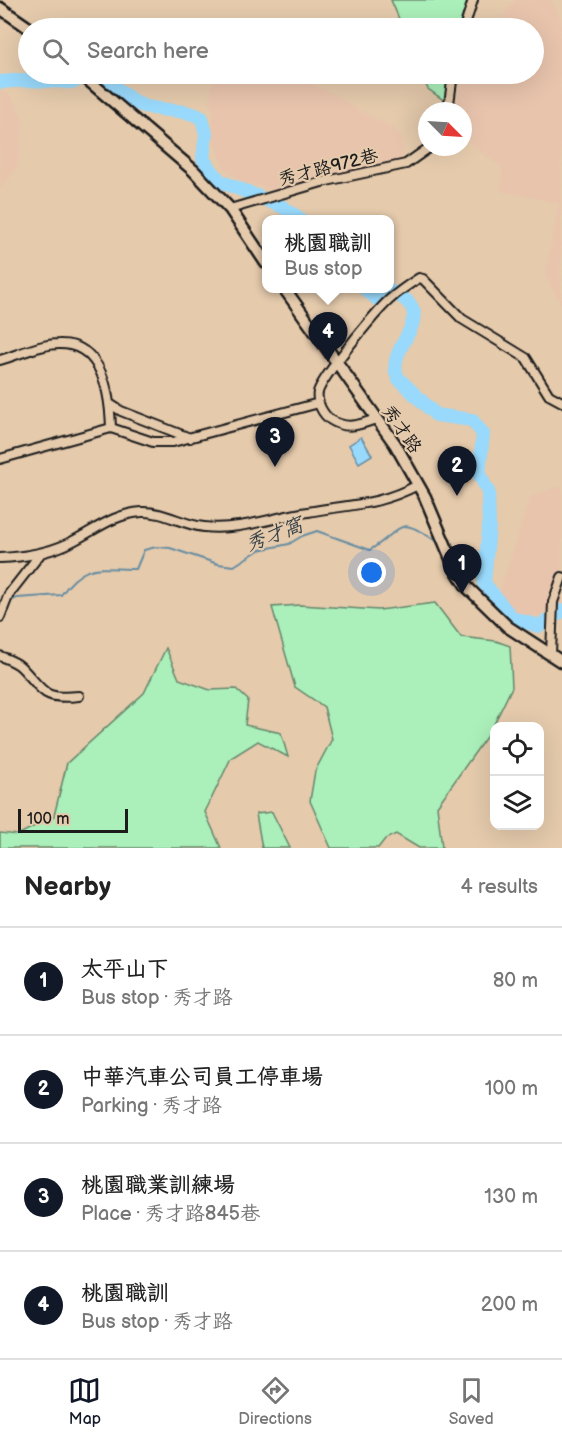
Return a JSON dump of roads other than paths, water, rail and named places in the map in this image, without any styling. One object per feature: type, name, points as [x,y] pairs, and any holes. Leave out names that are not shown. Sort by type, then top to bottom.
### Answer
[{"type":"main road","points":[[0,8],[18,20]]},
{"type":"main road","points":[[93,84],[193,170],[230,209],[262,256]]},
{"type":"main road","name":"秀才路","points":[[288,293],[375,419],[395,444],[418,484],[455,568],[467,587],[508,627],[562,662]]},
{"type":"street","points":[[467,18],[473,0]]},
{"type":"street","points":[[449,102],[452,84]]},
{"type":"street","name":"秀才路972巷","points":[[230,209],[322,182],[406,164],[418,156]]},
{"type":"street","points":[[375,419],[348,427],[328,418],[317,395],[321,384],[387,302],[406,285],[419,278],[423,279],[462,319],[526,358],[549,395],[562,402]]},
{"type":"street","points":[[0,360],[57,344],[78,347],[90,355],[102,371],[110,404],[111,428]]},
{"type":"street","points":[[0,459],[111,428],[153,441],[173,442],[191,439],[319,403]]},
{"type":"street","points":[[110,404],[121,411],[191,439]]},
{"type":"street","points":[[0,558],[42,553],[66,544],[115,517],[153,513],[204,527],[226,527],[309,512],[352,508],[388,499],[418,484]]},
{"type":"street","points":[[0,617],[9,594],[42,553]]},
{"type":"street","points":[[551,654],[553,602],[562,577]]},
{"type":"street","points":[[0,656],[19,665],[39,689],[57,698],[79,696]]},
{"type":"water","points":[[361,437],[372,455],[359,463],[349,445]]},
{"type":"waterway","points":[[0,82],[18,81]]},
{"type":"waterway","points":[[112,84],[141,105],[180,111],[202,118],[206,134],[203,159],[220,181],[281,206],[294,215]]},
{"type":"waterway","points":[[370,293],[377,299],[387,293]]},
{"type":"waterway","points":[[394,293],[406,300],[413,310],[413,320],[395,366],[398,378],[436,415],[472,420],[483,434],[479,474],[488,491],[489,526],[484,583],[512,618],[539,626],[562,611]]},
{"type":"waterway","name":"秀才窩","points":[[8,602],[17,598],[61,595],[78,577],[94,569],[136,569],[144,550],[156,547],[170,548],[218,564],[234,566],[259,550],[289,544],[317,531],[370,550],[397,530],[408,526],[439,543]]},
{"type":"waterway","name":"秀才窩","points":[[453,553],[466,562],[484,583]]},
{"type":"place","name":"桃園職訓","points":[[328,362]]},
{"type":"place","name":"桃園職業訓練場","points":[[275,467]]},
{"type":"place","name":"中華汽車公司員工停車場","points":[[457,496]]},
{"type":"place","name":"太平山下","points":[[462,594]]}]
